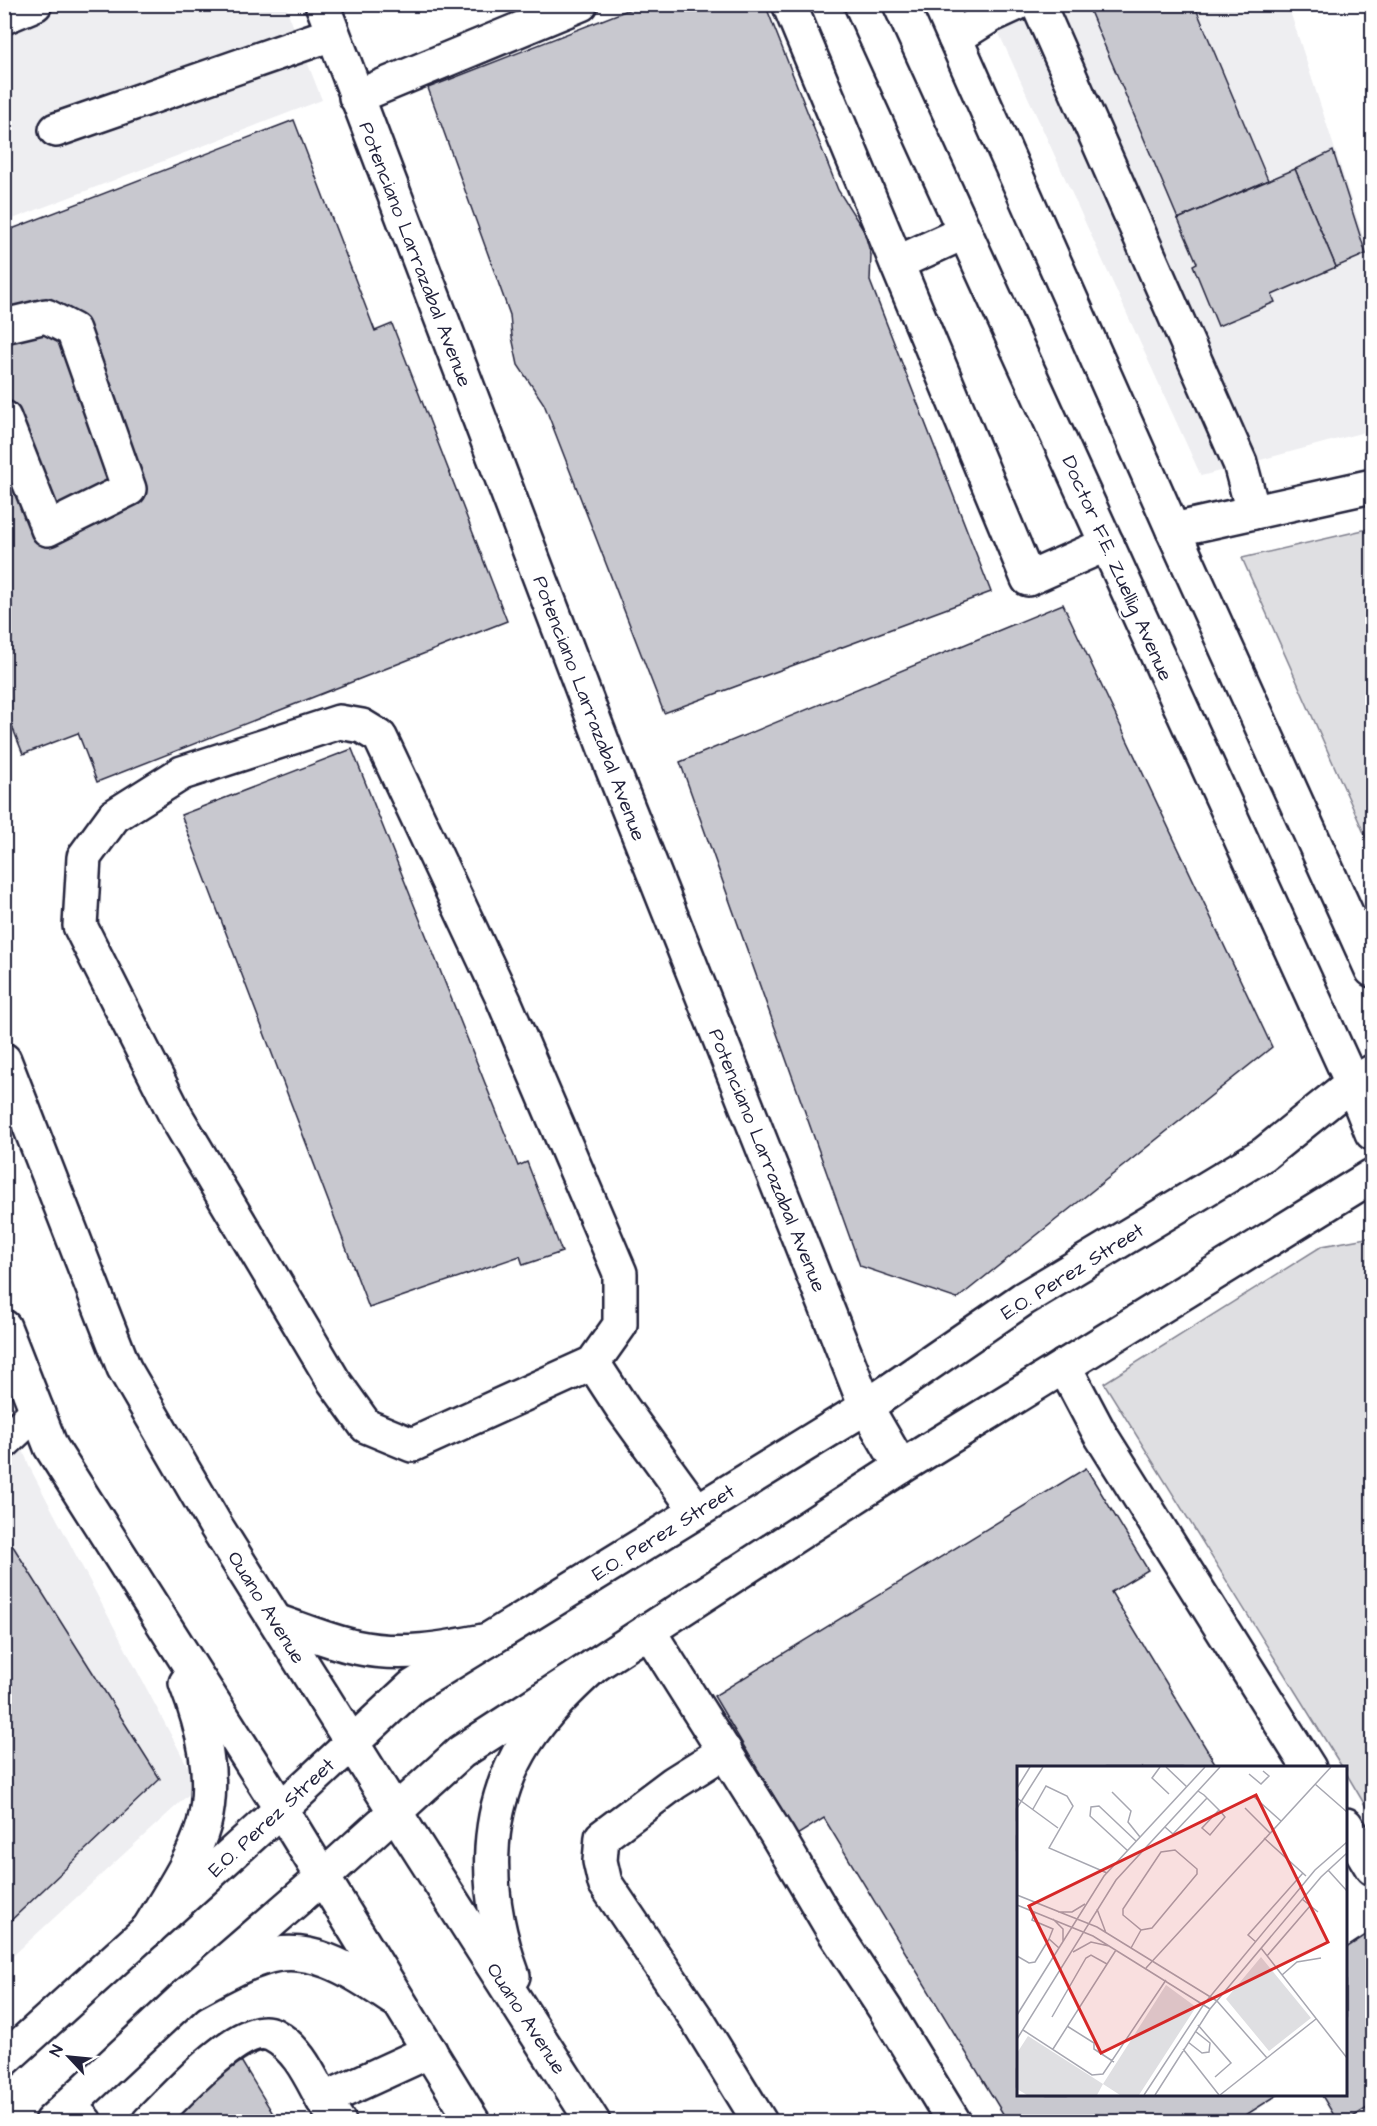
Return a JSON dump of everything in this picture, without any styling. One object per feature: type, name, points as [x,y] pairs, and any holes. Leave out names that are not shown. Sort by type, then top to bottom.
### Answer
[{"type":"main road","points":[[4,17],[35,4]]},
{"type":"main road","points":[[356,97],[581,4]]},
{"type":"main road","points":[[789,4],[1028,579],[1107,544]]},
{"type":"main road","name":"Doctor F.E. Zuellig Avenue","points":[[861,4],[1107,544],[1362,1078],[1372,1133]]},
{"type":"main road","points":[[940,4],[1173,530],[1372,970]]},
{"type":"main road","points":[[955,38],[990,16],[1016,4]]},
{"type":"main road","points":[[1038,4],[1240,463],[1253,512]]},
{"type":"main road","points":[[56,130],[327,19]]},
{"type":"main road","name":"Potenciano Larrazabal Avenue","points":[[327,19],[609,759],[866,1407],[901,1467]]},
{"type":"main road","points":[[897,263],[965,232]]},
{"type":"main road","points":[[4,326],[46,316],[73,330],[129,489],[48,529],[4,418]]},
{"type":"main road","points":[[1173,530],[1372,486]]},
{"type":"main road","points":[[339,722],[362,726],[380,737],[504,1000],[620,1273],[620,1325],[593,1363],[412,1446],[366,1426],[333,1380],[177,1118],[80,926],[84,857],[114,816],[182,773],[339,722]]},
{"type":"main road","name":"Ouano Avenue","points":[[4,1060],[124,1368],[216,1526],[593,2121]]},
{"type":"main road","name":"E.O. Perez Street","points":[[4,2060],[412,1687],[866,1407],[1023,1299],[1264,1154],[1362,1078]]},
{"type":"main road","points":[[68,2116],[188,1994],[323,1877],[461,1752],[901,1467],[1372,1176]]},
{"type":"main road","points":[[4,1327],[51,1447],[281,1809],[473,2121]]},
{"type":"main road","points":[[593,1363],[697,1511]]},
{"type":"main road","points":[[1064,1366],[1100,1434],[1309,1766]]},
{"type":"main road","points":[[4,1442],[37,1411]]},
{"type":"main road","points":[[276,1621],[336,1642],[379,1650],[422,1651],[488,1640]]},
{"type":"main road","points":[[148,1930],[178,1880],[204,1825],[209,1785],[201,1728],[165,1629]]},
{"type":"main road","points":[[648,1630],[954,2121]]},
{"type":"main road","points":[[533,2028],[504,1951],[498,1925],[491,1880],[492,1834],[501,1791],[525,1743],[558,1700],[595,1665]]},
{"type":"main road","points":[[725,1751],[674,1783],[602,1838],[600,1861],[604,1883],[696,2018],[760,2121]]},
{"type":"main road","points":[[1347,1827],[1372,1868]]},
{"type":"main road","points":[[188,1994],[265,1957],[298,1953],[325,1960],[355,1973],[401,2003]]},
{"type":"main road","points":[[149,2121],[227,2047],[248,2036],[262,2032],[273,2035],[300,2058],[331,2110],[430,2051]]},
{"type":"shaded area","points":[[5,5],[285,5],[322,100],[5,222]]},
{"type":"shaded area","points":[[986,5],[1288,5],[1372,264],[1372,430],[1201,476]]},
{"type":"shaded area","points":[[1372,528],[1372,851],[1242,558]]},
{"type":"shaded area","points":[[1372,1237],[1372,1817],[1347,1775],[1347,1766],[1341,1766],[1104,1383],[1322,1246]]},
{"type":"shaded area","points":[[4,1404],[31,1470],[198,1786],[5,1963]]},
{"type":"building","points":[[643,4],[765,4],[838,190],[864,231],[871,255],[870,281],[991,592],[664,713],[544,404],[518,365],[510,315],[428,88]]},
{"type":"building","points":[[1087,4],[1194,4],[1268,180],[1178,219]]},
{"type":"building","points":[[294,120],[375,331],[392,324],[507,621],[97,782],[78,733],[23,754],[4,706],[4,232]]},
{"type":"building","points":[[1333,151],[1366,254],[1336,267],[1295,169]]},
{"type":"building","points":[[1295,169],[1336,267],[1272,295],[1275,302],[1218,326],[1193,265],[1197,263],[1178,219]]},
{"type":"building","points":[[1063,604],[1272,1047],[957,1299],[860,1266],[680,762]]},
{"type":"building","points":[[352,749],[518,1166],[527,1162],[562,1252],[523,1265],[520,1256],[369,1308],[181,815]]},
{"type":"building","points":[[1086,1468],[1148,1570],[1111,1592],[1217,1766],[1017,1766],[1017,2096],[1276,2096],[1235,2122],[1008,2122],[824,1818],[797,1835],[714,1696]]},
{"type":"building","points":[[4,1532],[160,1779],[4,1927]]},
{"type":"building","points":[[1372,1931],[1372,2105],[1345,2122],[1338,2122],[1322,2096],[1347,2096],[1347,1947]]},
{"type":"building","points":[[237,2054],[278,2122],[165,2122]]}]
